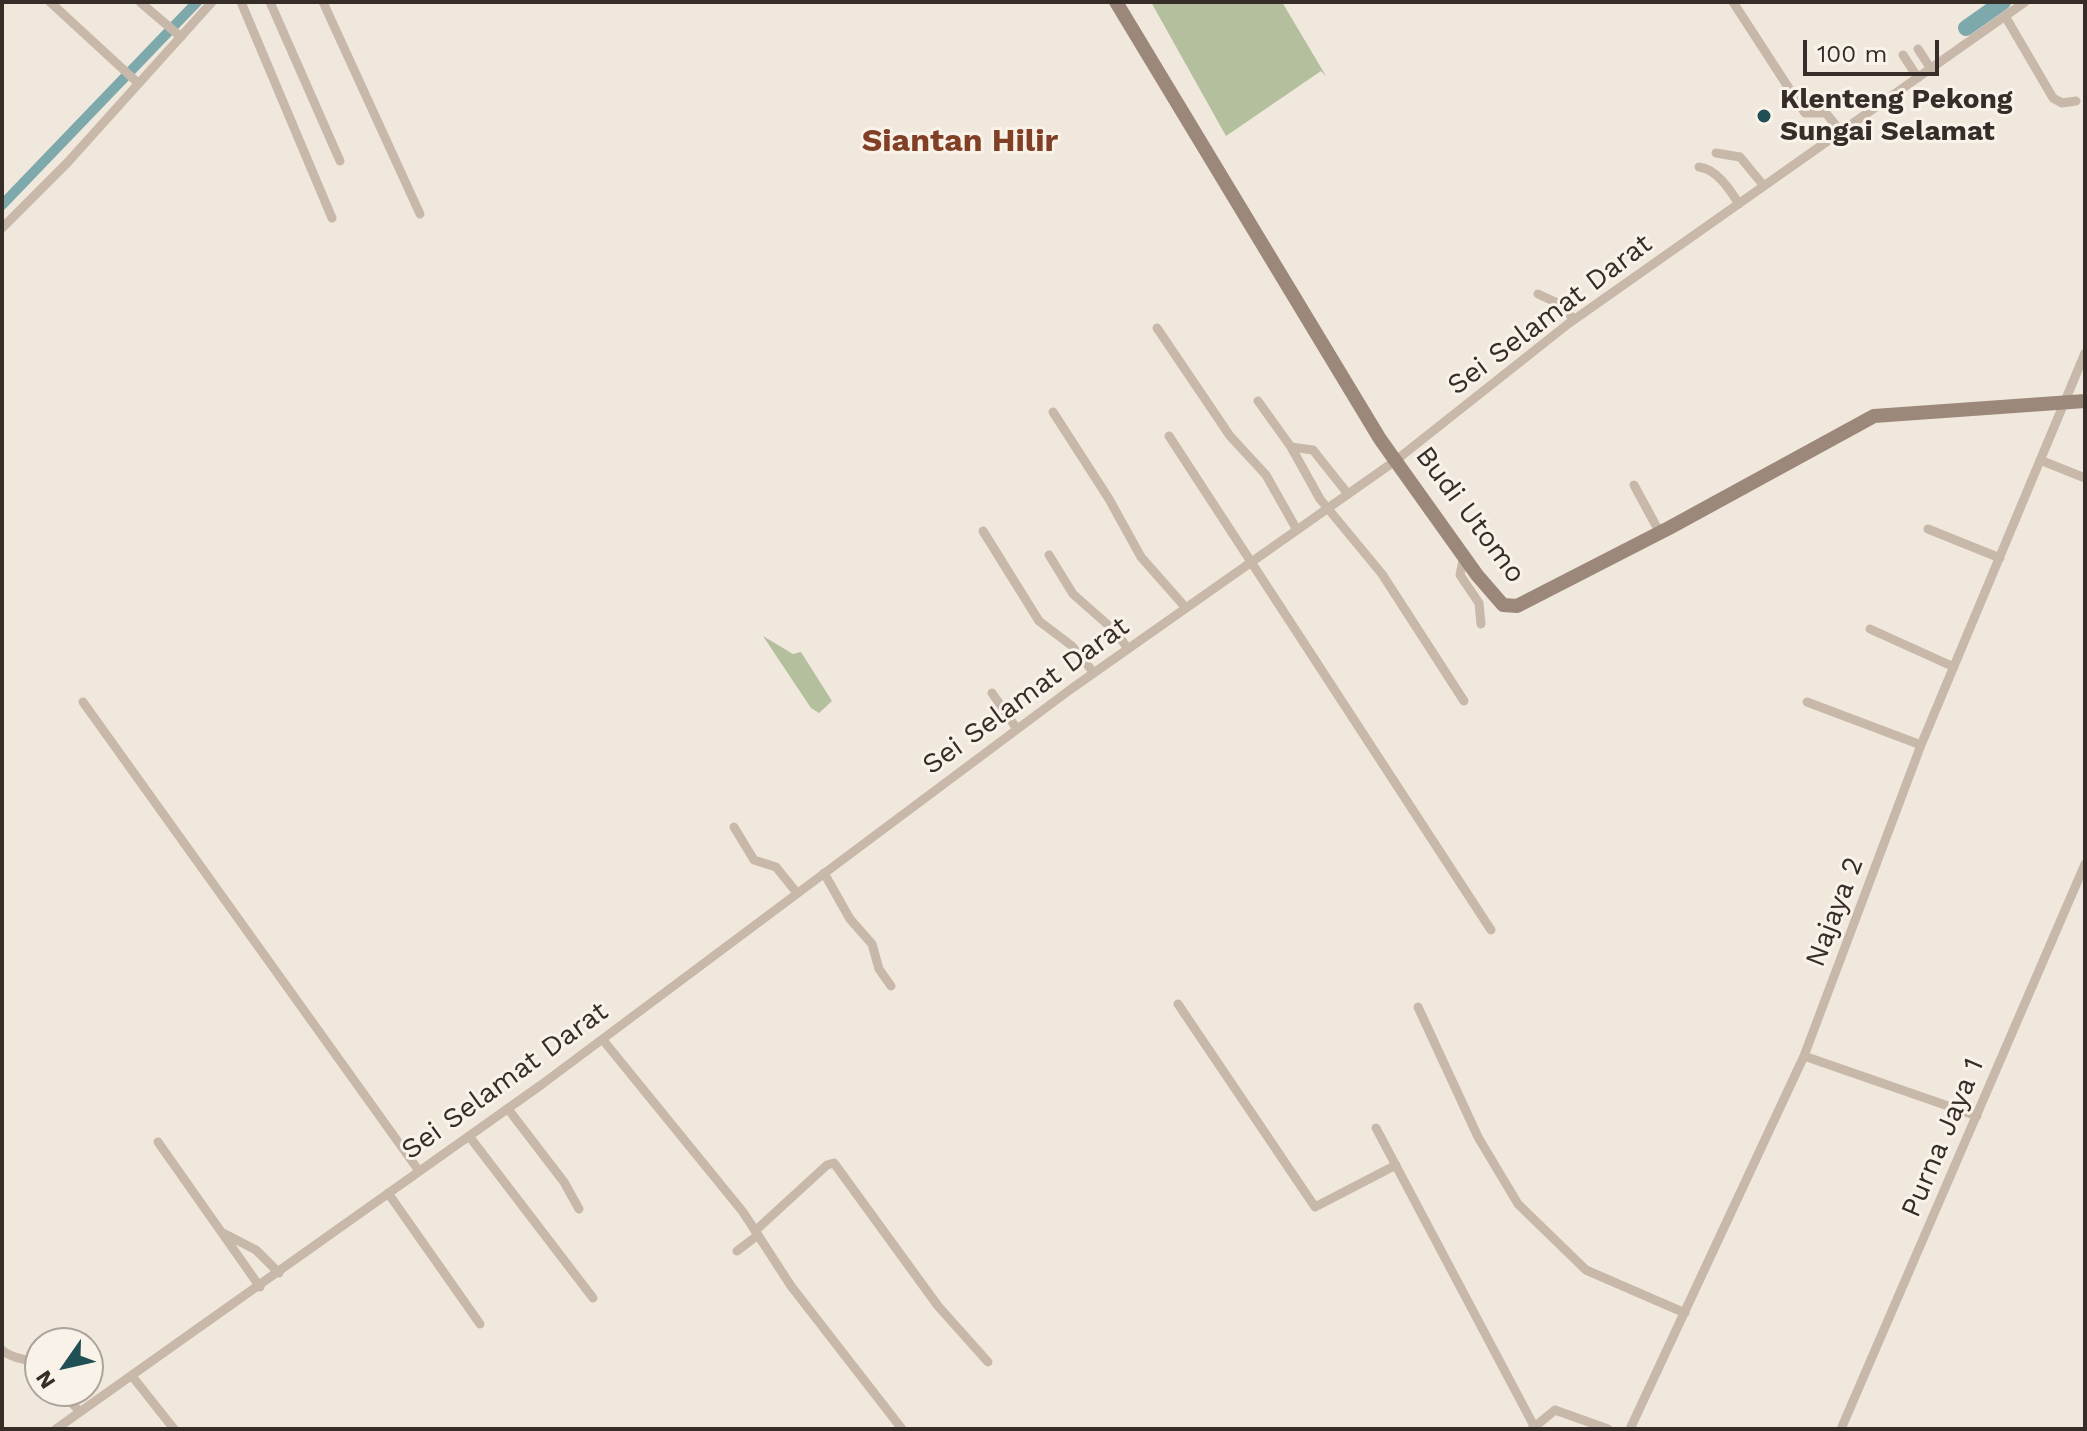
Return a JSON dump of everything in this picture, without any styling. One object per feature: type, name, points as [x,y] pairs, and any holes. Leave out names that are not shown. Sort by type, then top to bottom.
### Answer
[{"type":"street","points":[[50,2],[135,80]]},
{"type":"street","points":[[140,2],[175,32]]},
{"type":"street","points":[[2,228],[175,32],[212,2]]},
{"type":"street","points":[[241,2],[332,218]]},
{"type":"street","points":[[270,2],[340,161]]},
{"type":"street","points":[[323,2],[420,214]]},
{"type":"street","name":"Budi Utomo","points":[[1116,2],[1388,451],[1503,605],[1511,606],[1660,533],[1874,416],[2085,401]]},
{"type":"street","points":[[1733,2],[1805,113],[1829,115],[1839,130]]},
{"type":"street","points":[[2005,2],[2053,98],[2062,103],[2076,101]]},
{"type":"street","name":"Sei Selamat Darat","points":[[56,1429],[260,1287],[276,1269],[603,1040],[795,890],[824,873],[1015,725],[1182,604],[1348,494],[1388,451],[1572,318],[1739,204],[1916,74],[2025,2]]},
{"type":"street","points":[[1918,49],[1929,66]]},
{"type":"street","points":[[1903,55],[1916,74]]},
{"type":"street","points":[[1716,153],[1740,157],[1764,186]]},
{"type":"street","points":[[1699,167],[1706,167],[1729,188],[1739,204]]},
{"type":"street","points":[[1538,294],[1562,305],[1572,318]]},
{"type":"street","points":[[1157,328],[1230,436],[1261,468],[1297,530]]},
{"type":"street","name":"Najaya 2","points":[[1630,1429],[1804,1056],[1921,745],[2085,353]]},
{"type":"street","points":[[1258,401],[1291,447],[1320,499],[1374,562],[1464,701]]},
{"type":"street","points":[[1053,412],[1109,499],[1141,557],[1182,604]]},
{"type":"street","points":[[1169,436],[1491,930]]},
{"type":"street","points":[[1291,447],[1313,450],[1348,494]]},
{"type":"street","points":[[2040,460],[2085,478]]},
{"type":"street","points":[[1634,485],[1660,533]]},
{"type":"street","points":[[1928,529],[2000,558]]},
{"type":"street","points":[[983,531],[1039,621],[1081,656],[1091,670]]},
{"type":"street","points":[[1049,555],[1073,594],[1116,632],[1126,646]]},
{"type":"street","points":[[1464,556],[1460,575],[1479,603],[1481,624]]},
{"type":"street","points":[[1870,629],[1954,667]]},
{"type":"street","points":[[992,693],[1015,725]]},
{"type":"street","points":[[83,702],[419,1171]]},
{"type":"street","points":[[1807,702],[1921,745]]},
{"type":"street","points":[[734,827],[754,860],[767,862],[787,877],[795,890]]},
{"type":"street","name":"Purna Jaya 1","points":[[1841,1429],[2085,864]]},
{"type":"street","points":[[824,873],[850,919],[872,944],[879,969],[891,986]]},
{"type":"street","points":[[1178,1004],[1315,1207],[1396,1165]]},
{"type":"street","points":[[1418,1007],[1478,1137],[1518,1204],[1586,1270],[1685,1313]]},
{"type":"street","points":[[603,1040],[756,1233],[791,1286],[902,1429]]},
{"type":"street","points":[[1804,1056],[1977,1116]]},
{"type":"street","points":[[508,1109],[564,1182],[579,1209]]},
{"type":"street","points":[[1376,1128],[1533,1427],[1555,1410],[1608,1429]]},
{"type":"street","points":[[469,1136],[593,1298]]},
{"type":"street","points":[[158,1142],[260,1287]]},
{"type":"street","points":[[737,1251],[827,1165],[834,1163],[938,1306],[988,1362]]},
{"type":"street","points":[[388,1193],[480,1324]]},
{"type":"street","points":[[220,1231],[264,1257],[276,1269]]},
{"type":"street","points":[[2,1350],[11,1358],[24,1360]]},
{"type":"street","points":[[132,1376],[174,1429]]},
{"type":"street","points":[[75,1407],[80,1412]]},
{"type":"green space","points":[[1151,2],[1282,2],[1326,76],[1321,71],[1226,136]]},
{"type":"green space","points":[[763,636],[793,654],[801,652],[832,701],[819,713],[811,708]]},
{"type":"waterway","points":[[2,205],[197,2]]},
{"type":"waterway","points":[[1966,28],[2003,2]]},
{"type":"place","name":"Klenteng Pekong Sungai Selamat","points":[[1764,116]]},
{"type":"district","name":"Siantan Hilir","points":[[960,142]]}]
